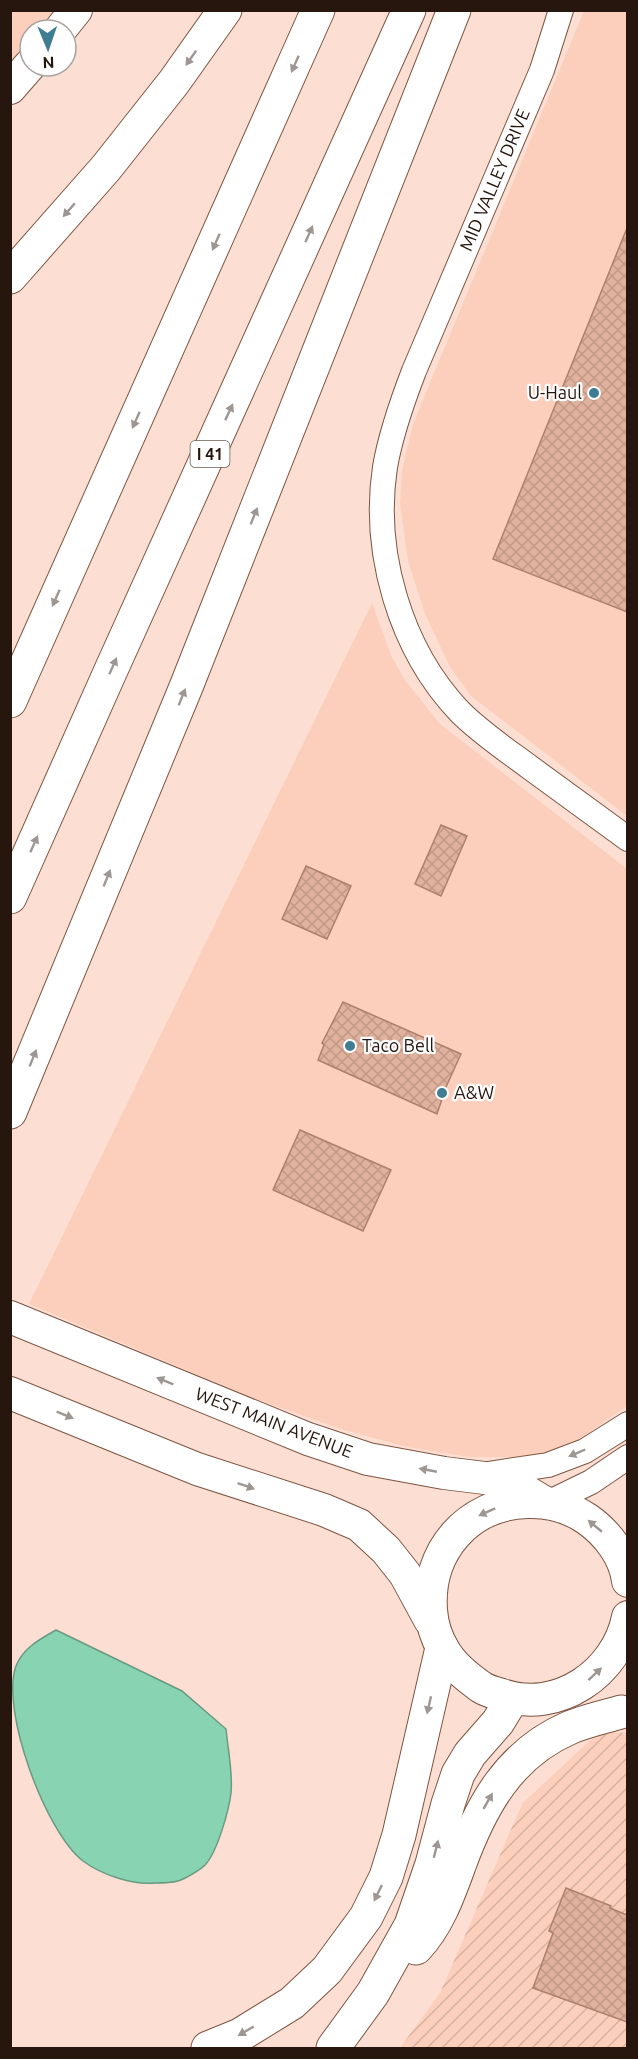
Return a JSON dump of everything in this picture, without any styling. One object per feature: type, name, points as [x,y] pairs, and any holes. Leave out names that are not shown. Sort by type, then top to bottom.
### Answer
[{"type":"highway","points":[[10,277],[113,159],[174,82],[225,10]]},
{"type":"highway","points":[[10,701],[318,10]]},
{"type":"highway","name":"I 41","points":[[10,897],[409,10]]},
{"type":"highway","points":[[10,1112],[186,687],[454,10]]},
{"type":"highway","points":[[208,2049],[240,2035],[292,2003],[327,1970],[366,1917],[386,1877],[413,1782],[437,1636]]},
{"type":"highway","points":[[333,2049],[373,1993],[411,1925],[432,1864],[458,1774],[470,1754],[519,1699]]},
{"type":"highway","points":[[373,1993],[427,1937],[448,1898],[471,1832],[505,1774],[522,1758],[568,1728],[624,1712]]},
{"type":"main road","name":"WEST MAIN AVENUE","points":[[10,1317],[308,1439],[368,1459],[444,1473],[509,1481],[547,1502]]},
{"type":"main road","points":[[10,1393],[197,1469],[324,1510],[359,1525],[385,1547],[399,1566],[437,1636],[460,1672],[484,1689],[519,1699],[624,1712]]},
{"type":"main road","points":[[437,1636],[430,1592],[438,1560],[456,1533],[480,1513],[511,1502],[547,1502],[576,1511],[598,1527],[616,1548],[627,1575]]},
{"type":"main road","points":[[519,1699],[557,1696],[586,1683],[609,1662],[624,1634],[627,1617]]},
{"type":"street","name":"MID VALLEY DRIVE","points":[[561,10],[542,70],[424,347],[397,418],[388,451],[383,483],[383,515],[387,560],[394,592],[405,625],[439,686],[462,713],[489,737],[627,838]]},
{"type":"street","points":[[473,1476],[548,1465],[585,1451],[627,1424]]},
{"type":"street","points":[[547,1502],[591,1482],[627,1457]]},
{"type":"shaded area","points":[[11,11],[76,11],[70,18],[18,18],[19,78],[11,88]]},
{"type":"shaded area","points":[[584,11],[627,11],[627,816],[471,696],[450,667],[425,614],[408,561],[400,504],[402,470],[413,424]]},
{"type":"shaded area","points":[[372,603],[391,655],[404,679],[440,724],[627,869],[627,1406],[571,1445],[532,1457],[469,1457],[407,1447],[344,1430],[258,1400],[29,1304]]},
{"type":"shaded area","points":[[56,1630],[182,1691],[226,1729],[231,1793],[222,1831],[203,1867],[181,1880],[146,1883],[127,1881],[91,1866],[69,1846],[41,1799],[20,1740],[13,1686],[16,1666],[23,1654]]},
{"type":"shaded area","points":[[600,1731],[627,1733],[627,2048],[400,2048],[440,1993],[522,1804]]},
{"type":"building","name":"U-Haul","points":[[627,228],[627,612],[493,559]]},
{"type":"building","points":[[441,825],[467,836],[441,896],[415,884]]},
{"type":"building","points":[[306,866],[351,886],[327,939],[282,919]]},
{"type":"building","points":[[343,1002],[461,1054],[437,1114],[318,1060],[324,1045],[322,1043]]},
{"type":"building","points":[[300,1130],[391,1170],[363,1231],[273,1190]]},
{"type":"building","points":[[566,1888],[627,1915],[627,2022],[533,1988],[553,1933],[549,1931]]},
{"type":"place","name":"U-Haul","points":[[594,393]]},
{"type":"place","name":"Taco Bell","points":[[350,1046]]},
{"type":"place","name":"A&W","points":[[442,1093]]}]
